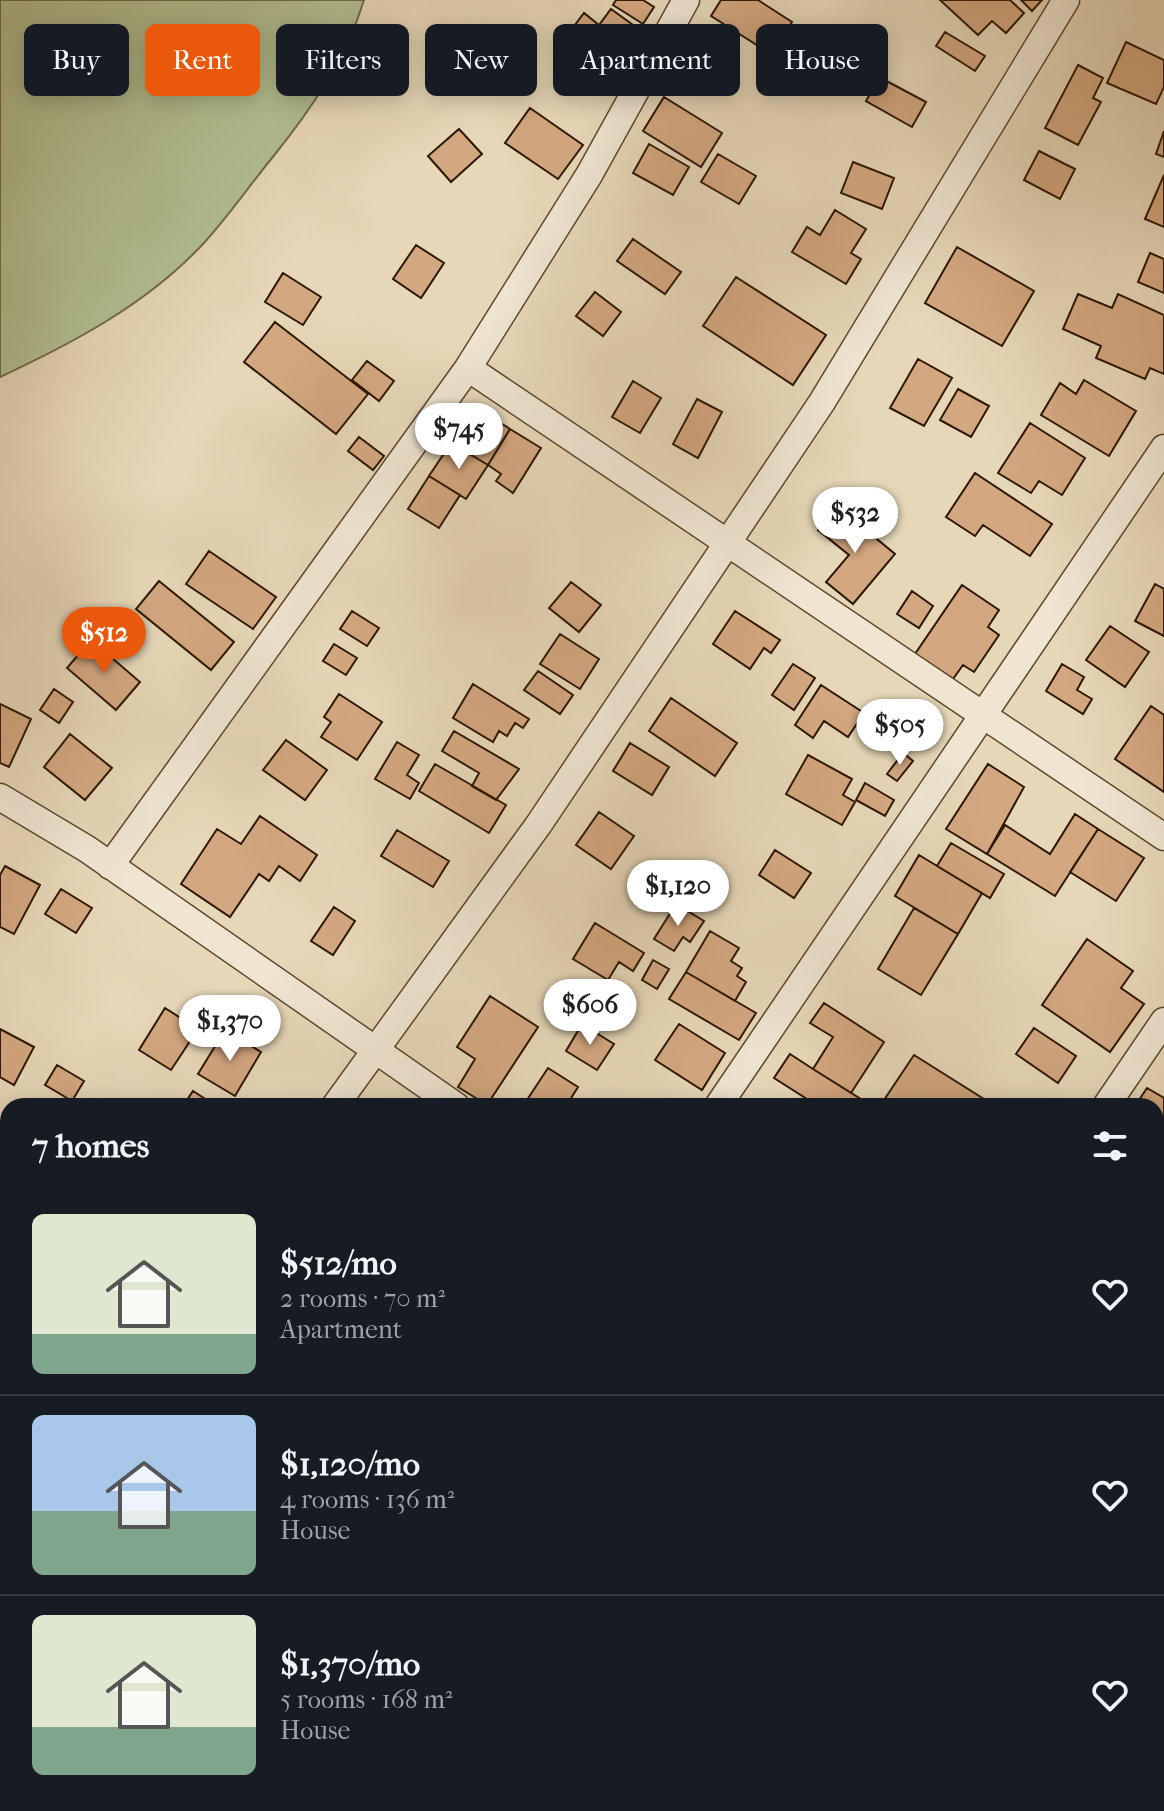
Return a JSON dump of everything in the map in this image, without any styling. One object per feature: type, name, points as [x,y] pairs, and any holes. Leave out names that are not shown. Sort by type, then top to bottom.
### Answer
[{"type":"street","points":[[110,866],[468,368],[589,175],[686,0]]},
{"type":"street","points":[[340,1098],[373,1048],[539,824],[822,402],[1066,0]]},
{"type":"street","points":[[468,368],[1164,837]]},
{"type":"street","points":[[723,1098],[1164,448]]},
{"type":"street","points":[[0,797],[110,866],[445,1098]]},
{"type":"street","points":[[1111,1098],[1164,1021]]},
{"type":"green space","points":[[0,0],[364,0],[355,24],[276,24],[276,96],[317,96],[203,244],[158,285],[108,320],[0,377]]},
{"type":"building","points":[[616,0],[643,0],[654,7],[643,24],[613,5]]},
{"type":"building","points":[[721,0],[758,0],[792,22],[756,24],[756,44],[740,34],[740,24],[724,24],[711,16]]},
{"type":"building","points":[[940,0],[1010,0],[1024,13],[1006,33],[992,21],[978,35]]},
{"type":"building","points":[[1021,0],[1042,0],[1032,11]]},
{"type":"building","points":[[611,9],[632,24],[600,24]]},
{"type":"building","points":[[584,13],[598,24],[576,24]]},
{"type":"building","points":[[945,32],[985,56],[975,71],[936,46]]},
{"type":"building","points":[[1126,42],[1164,60],[1164,87],[1156,104],[1107,83]]},
{"type":"building","points":[[1078,65],[1103,78],[1093,98],[1101,102],[1078,145],[1045,128]]},
{"type":"building","points":[[888,82],[926,102],[912,127],[866,101],[869,96],[888,96]]},
{"type":"building","points":[[664,97],[722,133],[701,167],[643,131]]},
{"type":"building","points":[[530,108],[583,145],[558,179],[505,143]]},
{"type":"building","points":[[459,129],[482,154],[451,182],[428,156]]},
{"type":"building","points":[[1164,131],[1164,157],[1156,154]]},
{"type":"building","points":[[649,144],[689,167],[673,195],[633,173]]},
{"type":"building","points":[[1039,151],[1075,169],[1060,199],[1024,180]]},
{"type":"building","points":[[718,154],[756,176],[739,204],[701,182]]},
{"type":"building","points":[[853,162],[894,178],[882,209],[841,193]]},
{"type":"building","points":[[1164,175],[1164,227],[1145,219]]},
{"type":"building","points":[[835,210],[866,229],[851,253],[861,259],[846,284],[792,252],[807,227],[820,235]]},
{"type":"building","points":[[633,239],[681,272],[665,294],[617,261]]},
{"type":"building","points":[[416,245],[444,263],[421,298],[393,279]]},
{"type":"building","points":[[957,247],[1034,291],[1002,346],[925,303]]},
{"type":"building","points":[[1150,253],[1164,259],[1164,293],[1138,282]]},
{"type":"building","points":[[283,273],[321,297],[303,325],[265,302]]},
{"type":"building","points":[[736,277],[826,335],[793,385],[703,326]]},
{"type":"building","points":[[595,292],[621,312],[603,336],[576,316]]},
{"type":"building","points":[[1078,294],[1112,308],[1118,294],[1164,315],[1164,374],[1150,368],[1145,379],[1096,358],[1101,346],[1063,329]]},
{"type":"building","points":[[275,322],[368,394],[336,434],[244,362]]},
{"type":"building","points":[[918,359],[952,378],[924,426],[890,408]]},
{"type":"building","points":[[367,361],[394,381],[379,401],[352,380]]},
{"type":"building","points":[[1084,380],[1136,411],[1109,456],[1041,415],[1060,383],[1076,394]]},
{"type":"building","points":[[633,381],[661,398],[640,433],[612,417]]},
{"type":"building","points":[[958,389],[989,406],[971,437],[940,420]]},
{"type":"building","points":[[697,399],[722,412],[698,458],[673,444]]},
{"type":"building","points":[[473,406],[510,429],[488,465],[451,443]]},
{"type":"building","points":[[1030,423],[1085,458],[1062,495],[1039,481],[1031,493],[998,473]]},
{"type":"building","points":[[510,429],[541,448],[513,493],[496,481],[501,474],[488,465]]},
{"type":"building","points":[[359,437],[384,456],[373,470],[348,451]]},
{"type":"building","points":[[451,443],[488,465],[466,499],[429,476]]},
{"type":"building","points":[[975,473],[1052,524],[1030,556],[983,525],[975,536],[946,517]]},
{"type":"building","points":[[429,476],[460,495],[439,528],[408,509]]},
{"type":"building","points":[[838,507],[895,554],[853,604],[826,582],[849,555],[818,530]]},
{"type":"building","points":[[209,551],[276,597],[253,629],[186,584]]},
{"type":"building","points":[[159,581],[234,642],[211,670],[136,609]]},
{"type":"building","points":[[571,582],[601,605],[579,632],[549,608]]},
{"type":"building","points":[[1155,584],[1164,589],[1164,636],[1135,621]]},
{"type":"building","points":[[962,585],[999,610],[988,627],[999,635],[974,672],[963,665],[953,679],[915,654]]},
{"type":"building","points":[[912,591],[933,606],[919,628],[897,614]]},
{"type":"building","points":[[352,611],[379,628],[367,646],[340,629]]},
{"type":"building","points":[[735,611],[780,640],[771,653],[764,648],[750,669],[713,644]]},
{"type":"building","points":[[1110,626],[1149,652],[1125,687],[1086,660]]},
{"type":"building","points":[[560,634],[599,659],[580,689],[540,664]]},
{"type":"building","points":[[91,640],[140,682],[116,710],[67,668]]},
{"type":"building","points":[[334,644],[357,658],[346,675],[323,661]]},
{"type":"building","points":[[793,664],[815,678],[794,710],[772,695]]},
{"type":"building","points":[[1062,664],[1084,677],[1077,690],[1092,699],[1083,714],[1046,691]]},
{"type":"building","points":[[538,671],[573,695],[560,714],[524,690]]},
{"type":"building","points":[[473,684],[529,719],[523,728],[515,723],[507,736],[499,731],[493,742],[453,718]]},
{"type":"building","points":[[821,685],[864,713],[848,737],[824,721],[813,738],[795,725]]},
{"type":"building","points":[[54,689],[73,702],[59,723],[40,710]]},
{"type":"building","points":[[339,694],[382,722],[357,760],[321,737],[331,722],[324,717]]},
{"type":"building","points":[[671,698],[737,743],[715,776],[649,731]]},
{"type":"building","points":[[0,704],[31,719],[9,767],[0,763]]},
{"type":"building","points":[[1151,706],[1164,715],[1164,792],[1115,759]]},
{"type":"building","points":[[454,731],[519,769],[496,800],[472,786],[479,773],[442,751]]},
{"type":"building","points":[[70,734],[112,768],[85,800],[44,767]]},
{"type":"building","points":[[286,740],[327,770],[305,800],[263,770]]},
{"type":"building","points":[[397,742],[419,755],[407,775],[419,783],[410,799],[375,779]]},
{"type":"building","points":[[630,743],[669,767],[652,795],[613,771]]},
{"type":"building","points":[[903,753],[913,761],[897,781],[887,774]]},
{"type":"building","points":[[808,755],[852,779],[843,795],[855,802],[842,825],[786,794]]},
{"type":"building","points":[[435,764],[506,805],[489,833],[419,791]]},
{"type":"building","points":[[988,764],[1024,787],[987,854],[946,829]]},
{"type":"building","points":[[865,783],[894,800],[885,816],[856,800]]},
{"type":"building","points":[[599,812],[634,836],[611,869],[576,845]]},
{"type":"building","points":[[1075,814],[1098,829],[1055,896],[987,854],[1005,825],[1050,854]]},
{"type":"building","points":[[260,816],[317,855],[300,881],[279,866],[269,881],[259,874],[230,917],[181,884],[217,829],[241,844]]},
{"type":"building","points":[[1098,829],[1144,858],[1116,901],[1070,872]]},
{"type":"building","points":[[397,830],[449,861],[433,887],[381,856]]},
{"type":"building","points":[[951,843],[1004,874],[990,898],[937,866]]},
{"type":"building","points":[[775,850],[811,873],[794,898],[759,875]]},
{"type":"building","points":[[919,855],[982,893],[958,934],[895,896]]},
{"type":"building","points":[[5,866],[40,885],[14,934],[0,927],[0,875]]},
{"type":"building","points":[[61,889],[92,908],[76,933],[45,914]]},
{"type":"building","points":[[676,904],[704,921],[690,942],[683,937],[674,951],[654,939]]},
{"type":"building","points":[[334,907],[355,921],[333,955],[311,941]]},
{"type":"building","points":[[914,908],[958,934],[921,995],[878,969]]},
{"type":"building","points":[[595,923],[644,953],[633,971],[619,962],[608,980],[573,959]]},
{"type":"building","points":[[710,931],[739,948],[731,961],[742,968],[737,976],[746,982],[735,1001],[686,972]]},
{"type":"building","points":[[1087,939],[1133,971],[1121,988],[1144,1004],[1110,1052],[1042,1005]]},
{"type":"building","points":[[653,960],[669,969],[657,989],[642,980]]},
{"type":"building","points":[[686,972],[756,1013],[739,1040],[669,999]]},
{"type":"building","points":[[490,996],[538,1027],[492,1098],[476,1098],[458,1087],[475,1059],[457,1047]]},
{"type":"building","points":[[824,1003],[884,1042],[851,1093],[813,1069],[833,1037],[810,1023]]},
{"type":"building","points":[[165,1008],[198,1029],[171,1070],[139,1050]]},
{"type":"building","points":[[582,1024],[614,1044],[597,1070],[566,1051]]},
{"type":"building","points":[[679,1024],[725,1053],[702,1090],[655,1060]]},
{"type":"building","points":[[1034,1028],[1076,1056],[1058,1083],[1016,1054]]},
{"type":"building","points":[[0,1029],[34,1047],[14,1085],[0,1077]]},
{"type":"building","points":[[225,1030],[261,1052],[235,1096],[198,1074]]},
{"type":"building","points":[[790,1054],[859,1098],[805,1098],[774,1078]]},
{"type":"building","points":[[914,1055],[982,1098],[885,1098]]},
{"type":"building","points":[[57,1065],[84,1081],[74,1098],[67,1098],[45,1085]]},
{"type":"building","points":[[548,1068],[578,1087],[571,1098],[528,1098]]},
{"type":"building","points":[[1147,1088],[1164,1098],[1140,1098]]},
{"type":"building","points":[[193,1091],[204,1098],[188,1098]]}]
